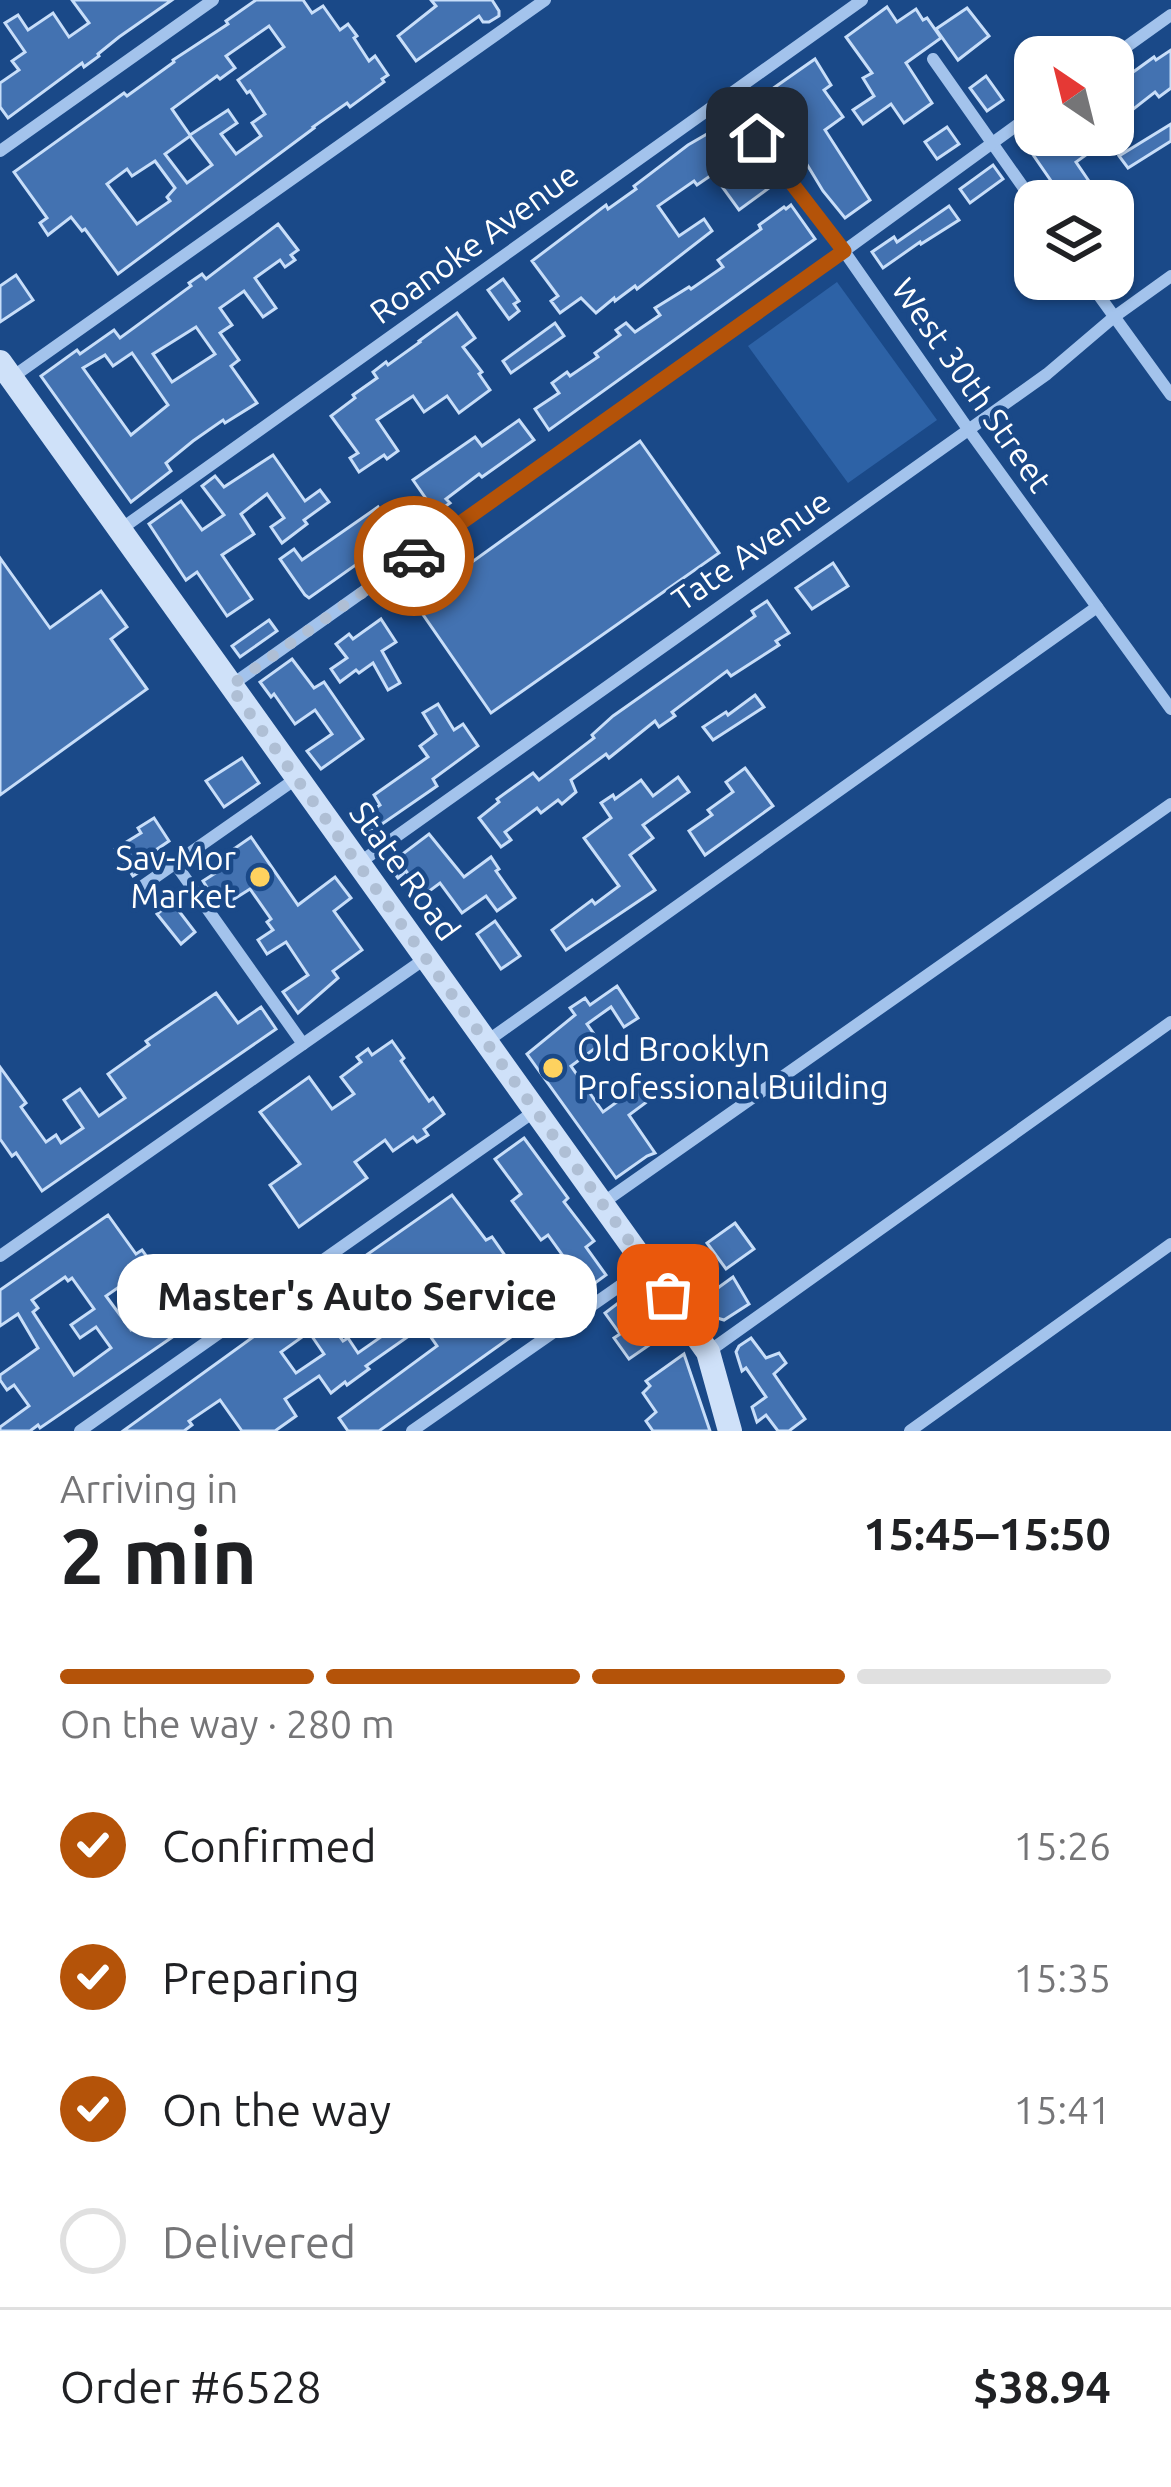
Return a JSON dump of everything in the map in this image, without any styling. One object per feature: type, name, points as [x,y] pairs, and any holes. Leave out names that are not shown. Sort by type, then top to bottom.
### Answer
[{"type":"main road","name":"State Road","points":[[6,370],[708,1352],[730,1431]]},
{"type":"street","points":[[0,151],[213,0]]},
{"type":"street","points":[[6,370],[545,0]]},
{"type":"street","name":"Roanoke Avenue","points":[[118,531],[862,0]]},
{"type":"street","points":[[1134,41],[1171,15]]},
{"type":"street","points":[[933,59],[1018,180]]},
{"type":"street","name":"West 30th Street","points":[[725,96],[844,251],[1171,709]]},
{"type":"street","points":[[230,686],[1014,127]]},
{"type":"street","name":"Tate Avenue","points":[[358,863],[1047,374],[1114,316],[1171,276]]},
{"type":"street","points":[[1103,300],[1171,395]]},
{"type":"street","points":[[486,1042],[1097,607]]},
{"type":"street","points":[[137,890],[297,778]]},
{"type":"street","points":[[604,1202],[1171,804]]},
{"type":"street","points":[[174,862],[303,1043]]},
{"type":"street","points":[[0,1256],[427,957]]},
{"type":"street","points":[[708,1352],[1171,1022]]},
{"type":"street","points":[[80,1431],[536,1110]]},
{"type":"street","points":[[910,1431],[1171,1244]]},
{"type":"street","points":[[412,1431],[648,1267]]},
{"type":"shaded area","points":[[837,282],[937,420],[848,483],[748,346]]},
{"type":"building","points":[[72,0],[172,0],[8,118],[0,107],[0,83],[19,70],[12,61],[25,52],[5,23],[18,15],[28,30],[53,13],[69,37],[89,23]]},
{"type":"building","points":[[256,0],[303,0],[312,13],[323,6],[340,30],[348,24],[369,61],[375,56],[388,75],[118,274],[71,217],[48,235],[40,223],[47,218],[14,172],[124,93],[127,96]],"holes":[[[269,26],[284,47],[238,80],[265,114],[252,123],[261,136],[236,154],[221,134],[237,123],[228,110],[190,135],[172,109],[235,68],[226,56]],[[190,136],[212,165],[187,183],[165,154]],[[155,161],[175,188],[167,197],[170,201],[137,224],[107,184],[127,169],[132,176]]]},
{"type":"building","points":[[431,0],[492,0],[499,16],[483,22],[479,16],[416,61],[398,36],[436,6]]},
{"type":"building","points":[[887,7],[897,22],[916,9],[941,38],[906,63],[932,103],[904,123],[891,104],[863,124],[853,110],[874,96],[863,78],[872,73],[846,37]]},
{"type":"building","points":[[967,8],[989,36],[958,60],[936,29]]},
{"type":"building","points":[[1171,50],[1171,88],[1159,97],[1155,92],[1134,108],[1134,71]]},
{"type":"building","points":[[815,59],[831,85],[824,90],[843,117],[825,130],[870,200],[845,218],[803,158],[784,135],[774,131],[758,104],[758,99]]},
{"type":"building","points":[[986,76],[1003,100],[987,111],[970,88]]},
{"type":"building","points":[[1171,124],[1171,141],[1128,168],[1119,156],[1134,156],[1134,147]]},
{"type":"building","points":[[947,127],[959,144],[937,159],[925,142]]},
{"type":"building","points":[[707,134],[713,135],[735,167],[755,152],[773,185],[739,210],[713,174],[697,185],[694,181],[658,206],[679,236],[704,219],[712,231],[637,289],[614,298],[596,313],[581,298],[560,313],[551,301],[558,296],[532,261]]},
{"type":"building","points":[[1034,156],[1084,156],[1076,162],[1088,180],[1050,180]]},
{"type":"building","points":[[993,165],[1003,179],[970,203],[960,189]]},
{"type":"building","points":[[791,205],[815,239],[549,430],[535,409],[559,393],[552,383],[598,357],[595,353],[620,335],[616,330],[626,323],[635,332],[660,315],[655,308],[723,267],[718,260]]},
{"type":"building","points":[[949,206],[959,220],[883,268],[872,252],[894,237],[897,242]]},
{"type":"building","points":[[278,224],[298,250],[291,255],[295,260],[285,267],[280,260],[255,278],[276,308],[263,317],[244,291],[220,308],[232,325],[220,333],[239,360],[231,366],[257,403],[193,441],[166,463],[171,471],[131,502],[41,376],[114,330],[120,338],[202,274],[206,279]],"holes":[[[196,327],[215,354],[172,382],[153,354]],[[132,353],[168,405],[131,435],[83,368],[105,355],[113,366]]]},
{"type":"building","points":[[16,275],[33,300],[0,322],[0,286]]},
{"type":"building","points":[[503,279],[519,301],[514,304],[519,311],[509,319],[488,290]]},
{"type":"building","points":[[457,313],[475,338],[463,347],[490,390],[459,413],[447,396],[424,412],[413,396],[377,420],[398,451],[359,472],[350,458],[358,453],[331,416],[377,378],[373,372]]},
{"type":"building","points":[[555,323],[564,336],[511,373],[503,361]]},
{"type":"building","points":[[519,420],[534,440],[482,477],[479,474],[446,499],[450,503],[436,513],[413,480],[475,437],[482,446]]},
{"type":"building","points":[[640,441],[719,553],[491,713],[415,603]]},
{"type":"building","points":[[273,455],[305,501],[320,490],[329,502],[282,543],[271,527],[284,518],[267,494],[241,514],[254,534],[222,555],[252,599],[227,616],[197,572],[186,580],[149,524],[181,501],[202,530],[224,515],[202,486],[215,476],[224,487]]},
{"type":"building","points":[[378,507],[394,535],[309,598],[305,595],[280,559],[294,549],[302,560]]},
{"type":"building","points":[[0,558],[50,628],[101,591],[127,627],[111,639],[147,689],[0,795]]},
{"type":"building","points":[[833,563],[848,586],[812,609],[796,588]]},
{"type":"building","points":[[767,601],[789,633],[776,641],[779,645],[731,676],[727,671],[659,727],[655,721],[609,758],[606,754],[571,780],[576,792],[562,804],[558,800],[541,813],[537,808],[505,832],[511,840],[501,847],[479,818],[497,799],[533,773],[539,780],[594,738],[613,716],[755,616],[752,611]]},
{"type":"building","points":[[381,619],[396,642],[382,651],[400,683],[388,690],[373,663],[340,682],[331,669],[347,658],[336,644],[349,634],[353,639]]},
{"type":"building","points":[[269,620],[277,631],[240,657],[232,646]]},
{"type":"building","points":[[292,659],[314,688],[324,682],[363,739],[321,769],[307,751],[332,734],[315,710],[295,724],[260,682]]},
{"type":"building","points":[[755,695],[764,707],[713,740],[703,727]]},
{"type":"building","points":[[438,704],[454,730],[463,724],[478,746],[433,779],[437,786],[369,833],[359,819],[380,805],[374,795],[428,757],[420,746],[436,734],[423,713]]},
{"type":"building","points":[[242,758],[259,783],[224,807],[206,781]]},
{"type":"building","points":[[745,768],[773,806],[705,855],[689,831],[733,792],[726,782]]},
{"type":"building","points":[[678,777],[689,792],[643,825],[653,838],[630,855],[655,890],[566,950],[552,930],[619,886],[584,838],[611,818],[601,803],[641,780],[653,796]]},
{"type":"building","points":[[154,818],[169,841],[144,858],[149,866],[133,876],[115,849],[141,833],[138,828]]},
{"type":"building","points":[[429,834],[464,877],[491,857],[515,898],[497,911],[486,896],[462,913],[440,883],[424,895],[406,871],[398,878],[388,865]]},
{"type":"building","points":[[251,837],[298,905],[335,877],[351,898],[334,911],[362,950],[333,971],[338,978],[298,1013],[283,992],[308,975],[286,942],[267,954],[258,940],[273,930],[267,922],[271,919],[250,889],[220,908],[203,881],[231,863],[225,855]]},
{"type":"building","points":[[172,902],[195,932],[181,944],[157,914]]},
{"type":"building","points":[[495,921],[520,956],[501,969],[477,934]]},
{"type":"building","points":[[617,986],[638,1018],[624,1027],[611,1007],[587,1024],[601,1044],[571,1066],[603,1112],[642,1084],[652,1098],[629,1115],[655,1153],[616,1178],[527,1054],[575,1015],[570,1008],[585,998],[590,1005]]},
{"type":"building","points":[[216,993],[238,1023],[261,1007],[276,1029],[42,1191],[16,1153],[12,1156],[0,1139],[0,1067],[46,1142],[56,1135],[61,1143],[83,1128],[64,1100],[80,1089],[99,1116],[125,1098],[108,1074],[149,1045],[146,1041]]},
{"type":"building","points":[[392,1041],[429,1101],[433,1098],[444,1114],[424,1129],[428,1135],[417,1142],[413,1137],[393,1151],[385,1140],[355,1162],[367,1178],[299,1227],[270,1185],[300,1164],[260,1112],[309,1077],[332,1109],[354,1094],[341,1077],[361,1062],[357,1057],[368,1049],[372,1055]]},
{"type":"building","points":[[524,1138],[594,1241],[586,1247],[606,1275],[580,1294],[577,1290],[379,1431],[348,1431],[339,1418],[437,1346],[423,1326],[347,1385],[331,1393],[319,1376],[285,1399],[296,1416],[275,1431],[242,1431],[220,1400],[189,1421],[192,1425],[184,1431],[123,1431],[307,1298],[311,1304],[341,1280],[338,1275],[452,1195],[486,1240],[492,1237],[518,1274],[536,1261],[543,1270],[563,1256],[548,1235],[541,1240],[512,1201],[521,1194],[495,1159]],"holes":[[[405,1266],[419,1286],[394,1304],[379,1284]],[[465,1274],[488,1307],[450,1332],[428,1300]],[[366,1294],[388,1332],[358,1353],[329,1322]],[[309,1332],[324,1354],[296,1373],[281,1352]]]},
{"type":"building","points":[[108,1215],[136,1254],[142,1250],[152,1264],[106,1296],[131,1330],[172,1304],[187,1327],[40,1428],[0,1431],[29,1406],[14,1385],[7,1390],[0,1375],[38,1348],[18,1314],[0,1326],[0,1290]],"holes":[[[65,1277],[72,1278],[94,1309],[71,1325],[80,1338],[96,1327],[111,1348],[74,1375],[33,1312],[38,1308],[32,1300]]]},
{"type":"building","points":[[735,1223],[754,1249],[726,1269],[707,1243]]},
{"type":"building","points":[[733,1277],[749,1304],[724,1320],[717,1318],[704,1298]]},
{"type":"building","points":[[638,1288],[668,1332],[629,1359],[605,1313]]},
{"type":"building","points":[[751,1338],[766,1358],[779,1353],[786,1363],[774,1374],[805,1419],[789,1431],[778,1431],[766,1415],[757,1422],[752,1407],[766,1397],[746,1368],[742,1371],[736,1352]]},
{"type":"building","points":[[684,1354],[710,1431],[653,1431],[646,1421],[656,1412],[643,1393],[650,1386],[646,1381]]},
{"type":"way so far","points":[[414,556],[230,686],[668,1295]]},
{"type":"place","name":"Sav-Mor Market","points":[[260,877]]},
{"type":"place","name":"Old Brooklyn Professional Building","points":[[553,1068]]},
{"type":"place","name":"Master's Auto Service","points":[[668,1295]]},
{"type":"route","points":[[414,556],[844,251],[757,138]]}]
